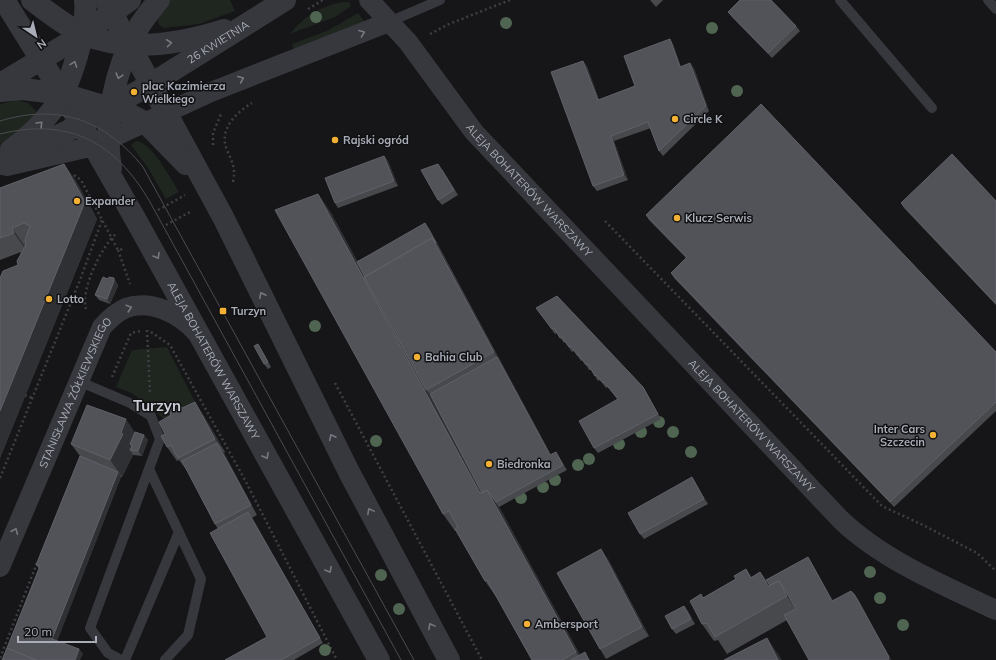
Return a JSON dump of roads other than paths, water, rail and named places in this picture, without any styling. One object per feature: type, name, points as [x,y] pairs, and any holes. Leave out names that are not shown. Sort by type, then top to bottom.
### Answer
[{"type":"street","points":[[4,0],[81,124],[101,144]]},
{"type":"street","points":[[32,0],[82,34],[106,41],[130,44],[179,42],[211,35],[247,23]]},
{"type":"street","points":[[0,158],[26,139],[44,121],[55,107],[62,94],[75,61],[85,24],[85,0]]},
{"type":"street","points":[[0,84],[41,61],[82,34],[108,6],[130,0]]},
{"type":"street","points":[[101,144],[130,44],[137,29],[159,0]]},
{"type":"street","name":"26 KWIETNIA","points":[[152,84],[285,0]]},
{"type":"street","points":[[0,168],[101,144],[258,72],[389,22],[369,0]]},
{"type":"street","points":[[108,6],[152,84],[209,192],[350,472],[449,660]]},
{"type":"street","name":"ALEJA BOHATERÓW WARSZAWY","points":[[389,22],[408,42],[474,132],[845,524],[889,556],[996,610]]},
{"type":"street","points":[[0,164],[81,124],[152,84]]},
{"type":"street","points":[[0,91],[23,89],[62,94],[111,107],[137,117],[146,123],[209,192]]},
{"type":"street","name":"ALEJA BOHATERÓW WARSZAWY","points":[[101,144],[113,181],[203,340],[379,660]]},
{"type":"street","name":"STANISŁAWA ŻÓŁKIEWSKIEGO","points":[[0,567],[96,338],[102,327],[111,317],[126,308],[150,306],[169,311],[188,324],[203,340]]},
{"type":"lane","points":[[389,22],[440,0]]},
{"type":"lane","points":[[840,0],[932,108]]},
{"type":"lane","points":[[988,0],[996,9]]},
{"type":"lane","points":[[78,381],[105,392],[151,416],[160,439],[90,628],[108,652],[121,660]]},
{"type":"lane","points":[[149,470],[201,579],[188,635],[164,660]]},
{"type":"lane","points":[[125,660],[179,532]]},
{"type":"tram line","points":[[0,121],[22,116],[42,114],[61,115],[79,120],[97,127],[113,137],[143,167],[414,660]]},
{"type":"tram line","points":[[0,134],[25,130],[48,129],[69,132],[88,139],[105,150],[122,164],[136,181],[150,202],[401,660]]},
{"type":"place","name":"plac Kazimierza Wielkiego","points":[[134,92]]},
{"type":"place","name":"Circle K","points":[[675,119]]},
{"type":"place","name":"Rajski ogród","points":[[335,140]]},
{"type":"place","name":"Expander","points":[[77,201]]},
{"type":"place","name":"Klucz Serwis","points":[[677,218]]},
{"type":"place","name":"Lotto","points":[[49,299]]},
{"type":"place","name":"Turzyn","points":[[223,311]]},
{"type":"place","name":"Bahia Club","points":[[417,357]]},
{"type":"place","name":"Inter Cars Szczecin","points":[[933,435]]},
{"type":"place","name":"Biedronka","points":[[489,464]]},
{"type":"place","name":"Ambersport","points":[[527,624]]},
{"type":"district","name":"Turzyn","points":[[157,405]]}]
